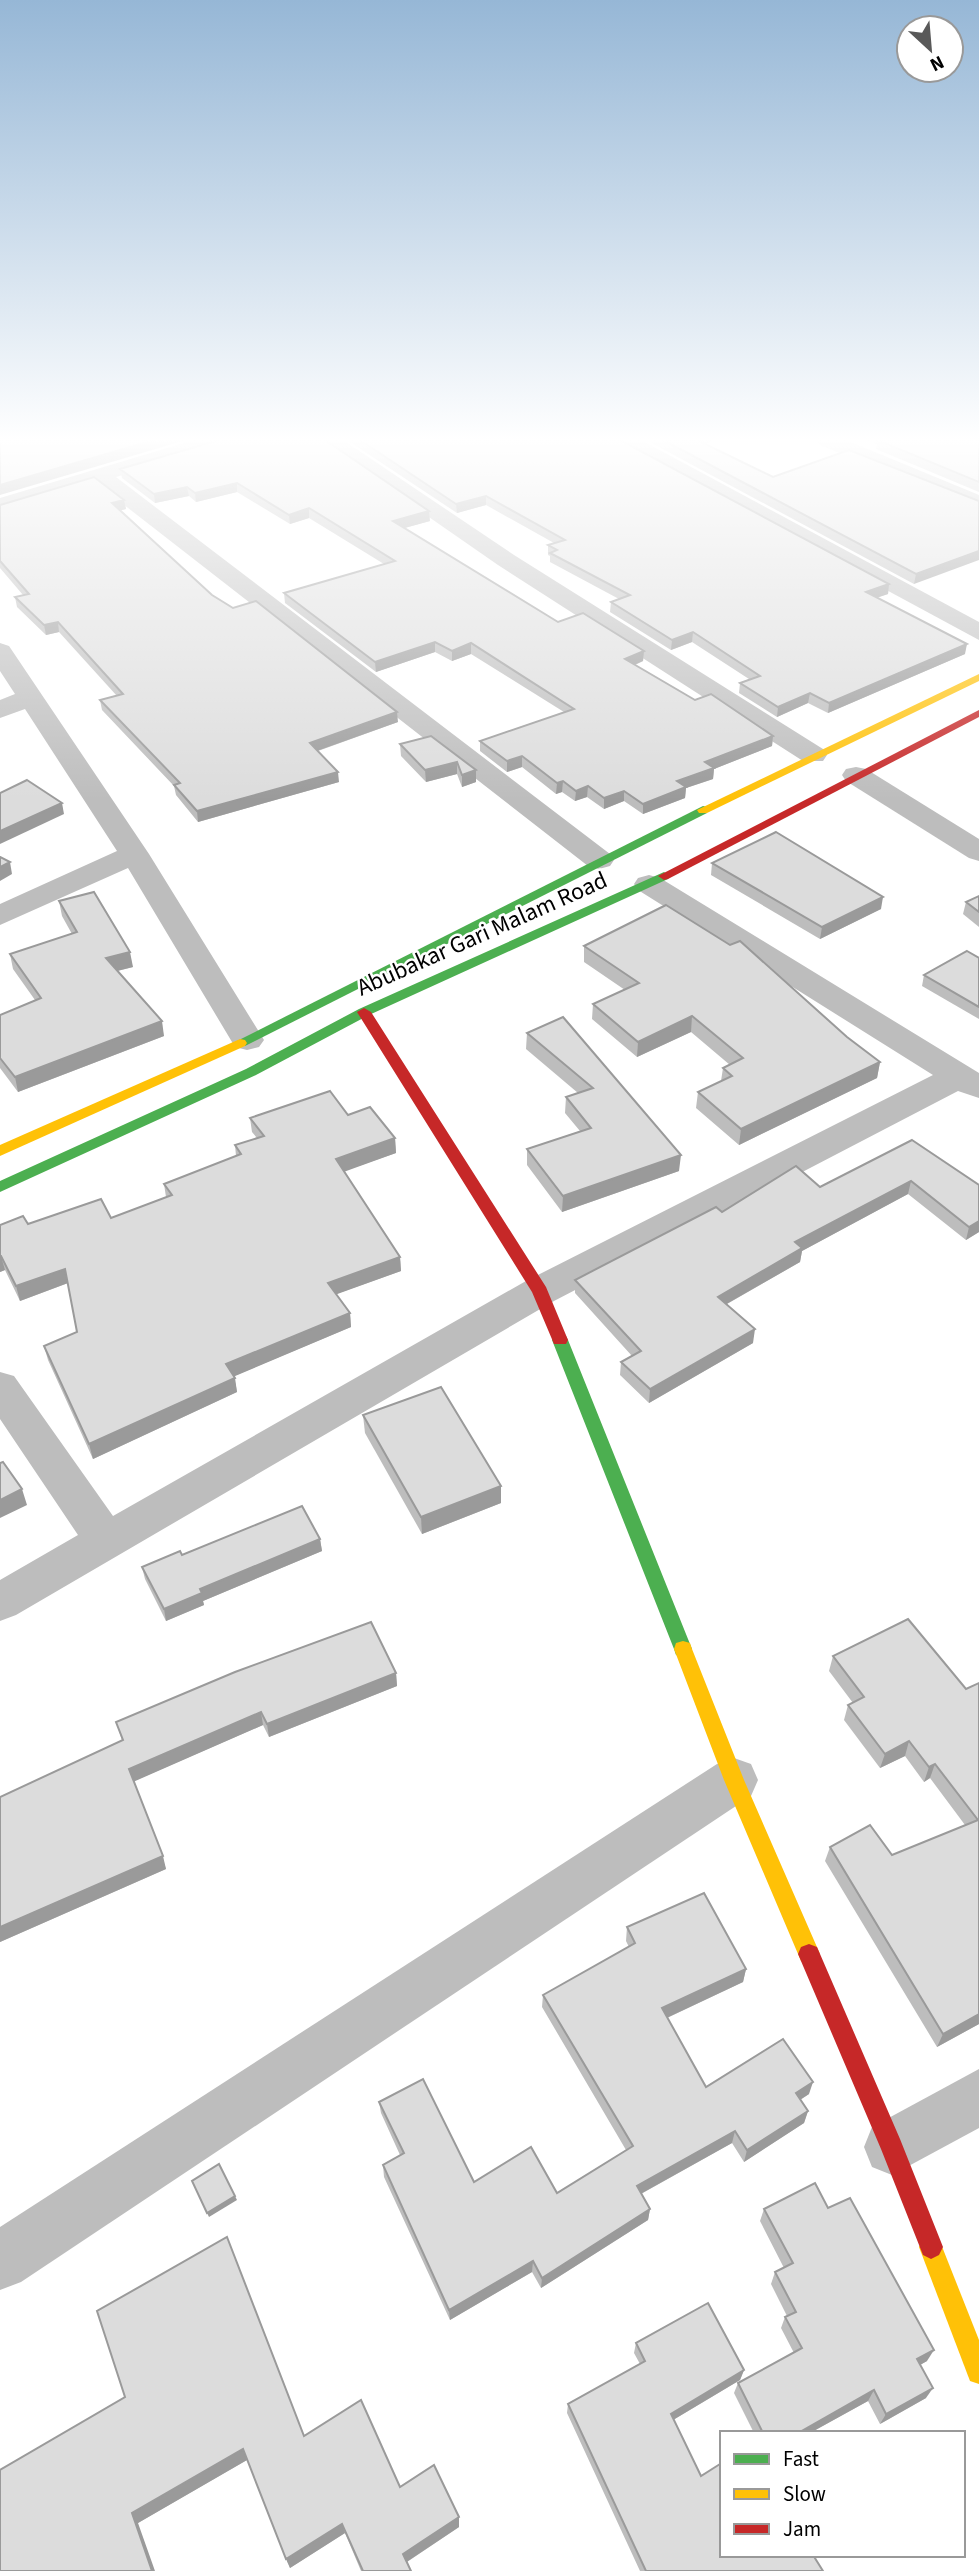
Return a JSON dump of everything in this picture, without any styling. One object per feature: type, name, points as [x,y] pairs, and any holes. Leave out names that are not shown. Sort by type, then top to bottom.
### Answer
[{"type":"street","points":[[209,560],[599,860]]},
{"type":"street","points":[[506,560],[813,755]]},
{"type":"street","points":[[847,560],[979,632]]},
{"type":"street","points":[[0,651],[134,854],[247,1040]]},
{"type":"street","points":[[0,1151],[247,1040],[599,860],[979,677]]},
{"type":"street","points":[[0,710],[29,698]]},
{"type":"street","name":"Abubakar Gari Malam Road","points":[[0,1187],[226,1084],[364,1012],[649,884],[979,713]]},
{"type":"street","points":[[856,775],[979,852]]},
{"type":"street","points":[[0,916],[134,854]]},
{"type":"street","points":[[649,884],[969,1082]]},
{"type":"street","points":[[364,1012],[540,1291],[626,1501],[734,1780],[891,2147],[979,2372]]},
{"type":"street","points":[[0,1602],[540,1291],[969,1082]]},
{"type":"street","points":[[0,1387],[107,1542]]},
{"type":"street","points":[[0,2261],[734,1780]]},
{"type":"street","points":[[891,2147],[979,2096]]},
{"type":"building","points":[[174,560],[212,595],[233,608],[256,601],[397,712],[310,743],[338,772],[197,811],[174,785],[180,783],[100,700],[123,694],[58,622],[44,625],[15,597],[29,594],[0,561]]},
{"type":"building","points":[[457,560],[558,622],[583,613],[644,651],[625,659],[695,700],[711,694],[773,736],[705,762],[714,768],[677,781],[686,787],[643,804],[624,791],[604,798],[588,786],[576,791],[563,781],[557,783],[522,756],[507,761],[480,741],[574,709],[471,643],[452,651],[435,642],[375,662],[284,593],[395,561]]},
{"type":"building","points":[[563,560],[844,560],[889,584],[866,592],[967,644],[829,703],[810,693],[778,707],[740,683],[760,676],[693,632],[672,640],[611,602],[630,595]]},
{"type":"building","points":[[890,560],[954,560],[916,574]]},
{"type":"building","points":[[431,736],[476,770],[462,775],[457,762],[425,770],[400,744]]},
{"type":"building","points":[[27,780],[62,803],[0,831],[0,793]]},
{"type":"building","points":[[776,832],[883,897],[822,927],[712,863]]},
{"type":"building","points":[[0,857],[10,862],[0,867]]},
{"type":"building","points":[[94,892],[130,952],[106,958],[162,1021],[15,1077],[0,1058],[0,1015],[41,998],[10,954],[77,932],[59,901]]},
{"type":"building","points":[[979,896],[979,912],[966,902]]},
{"type":"building","points":[[666,905],[730,945],[740,941],[847,1037],[880,1062],[741,1129],[698,1092],[732,1076],[723,1068],[743,1058],[692,1016],[638,1042],[593,1004],[639,983],[584,946]]},
{"type":"building","points":[[967,951],[979,958],[979,1007],[924,975]]},
{"type":"building","points":[[563,1017],[681,1155],[563,1196],[527,1149],[591,1128],[566,1097],[593,1088],[527,1033]]},
{"type":"building","points":[[330,1091],[348,1115],[370,1107],[395,1138],[336,1159],[400,1257],[328,1283],[350,1313],[226,1364],[235,1378],[89,1444],[44,1346],[77,1332],[65,1269],[16,1286],[0,1256],[0,1225],[23,1216],[28,1224],[101,1199],[111,1218],[172,1195],[164,1184],[241,1154],[235,1145],[264,1136],[250,1118]]},
{"type":"building","points":[[912,1140],[979,1185],[979,1221],[969,1227],[911,1181],[795,1242],[802,1248],[718,1297],[755,1329],[650,1389],[621,1362],[641,1351],[575,1280],[716,1207],[722,1212],[796,1166],[820,1187]]},
{"type":"building","points":[[441,1387],[501,1486],[421,1517],[363,1415]]},
{"type":"building","points":[[3,1462],[22,1489],[0,1500],[0,1463]]},
{"type":"building","points":[[302,1506],[320,1539],[200,1589],[202,1593],[164,1609],[142,1567],[180,1551],[182,1555]]},
{"type":"building","points":[[908,1619],[966,1689],[979,1683],[979,2014],[943,2034],[830,1847],[870,1825],[892,1855],[978,1820],[935,1764],[929,1767],[909,1741],[885,1754],[848,1705],[864,1697],[833,1656]]},
{"type":"building","points":[[371,1622],[396,1673],[267,1724],[261,1712],[129,1769],[163,1856],[0,1927],[0,1797],[123,1740],[116,1722],[235,1672]]},
{"type":"building","points":[[704,1893],[746,1969],[662,2008],[706,2087],[783,2039],[813,2082],[796,2093],[808,2111],[747,2150],[735,2131],[637,2186],[650,2209],[542,2278],[533,2261],[449,2310],[383,2165],[404,2153],[379,2102],[423,2079],[474,2182],[531,2147],[557,2193],[633,2146],[543,1995],[635,1943],[627,1927]]},
{"type":"building","points":[[219,2164],[235,2196],[207,2213],[192,2181]]},
{"type":"building","points":[[815,2183],[828,2208],[850,2198],[934,2350],[917,2359],[933,2388],[886,2414],[874,2390],[802,2431],[762,2431],[738,2383],[802,2348],[785,2317],[796,2312],[775,2272],[793,2263],[764,2209]]},
{"type":"building","points":[[227,2237],[304,2436],[361,2400],[400,2487],[434,2465],[459,2517],[403,2554],[411,2571],[363,2571],[342,2524],[286,2559],[243,2449],[132,2513],[152,2571],[0,2571],[0,2470],[125,2397],[97,2311]]},
{"type":"building","points":[[708,2303],[744,2370],[671,2414],[701,2476],[720,2464],[720,2557],[814,2557],[823,2571],[646,2571],[568,2404],[645,2361],[636,2343]]},
{"type":"traffic: fast","points":[[240,1043],[703,810]]},
{"type":"traffic: fast","points":[[0,1187],[251,1072],[364,1012],[664,876]]},
{"type":"traffic: fast","points":[[560,1340],[683,1649]]},
{"type":"traffic: slow","points":[[703,810],[979,677]]},
{"type":"traffic: slow","points":[[0,1151],[240,1043]]},
{"type":"traffic: slow","points":[[683,1649],[734,1780],[809,1954]]},
{"type":"traffic: slow","points":[[931,2247],[979,2372]]},
{"type":"traffic: jam","points":[[664,876],[979,713]]},
{"type":"traffic: jam","points":[[364,1012],[540,1291],[560,1340]]},
{"type":"traffic: jam","points":[[809,1954],[892,2147],[931,2247]]}]
